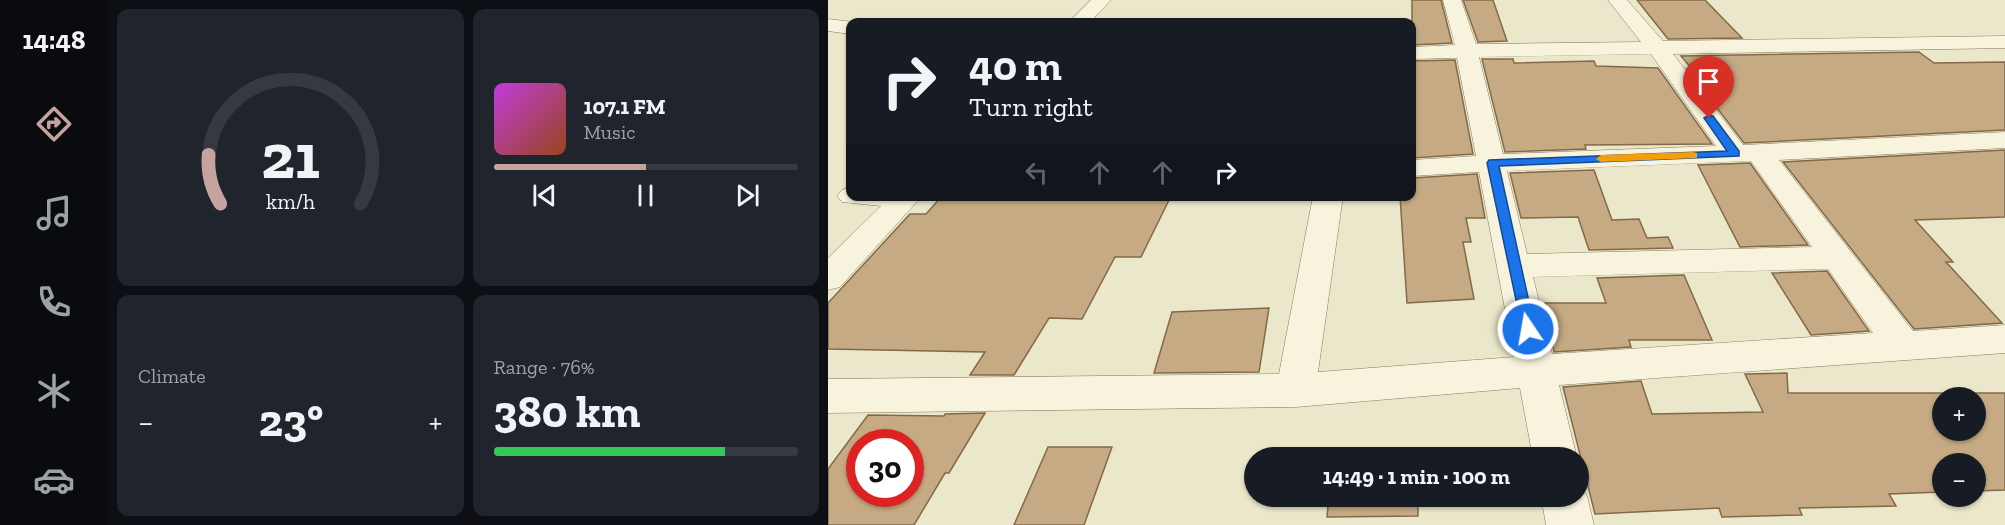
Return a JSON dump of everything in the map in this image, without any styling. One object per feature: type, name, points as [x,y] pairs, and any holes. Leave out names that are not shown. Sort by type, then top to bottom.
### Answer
[{"type":"street","points":[[1452,0],[1467,51],[1493,163],[1553,447]]},
{"type":"street","points":[[1617,0],[1836,258],[1904,347]]},
{"type":"street","points":[[1084,18],[1101,1]]},
{"type":"street","points":[[828,25],[846,27]]},
{"type":"street","points":[[1416,53],[2005,42]]},
{"type":"street","points":[[1416,168],[2005,140]]},
{"type":"street","points":[[828,196],[846,196]]},
{"type":"street","points":[[828,278],[903,201]]},
{"type":"street","points":[[1296,390],[1327,201]]},
{"type":"street","points":[[1515,266],[1836,258]]},
{"type":"street","points":[[828,396],[1296,390],[2005,339]]},
{"type":"street","points":[[1566,507],[1570,525]]},
{"type":"building","points":[[1412,0],[1441,0],[1452,43],[1416,45],[1416,18],[1412,18]]},
{"type":"building","points":[[1463,0],[1493,0],[1507,41],[1478,42]]},
{"type":"building","points":[[1637,0],[1705,0],[1742,38],[1668,39]]},
{"type":"building","points":[[1919,52],[1934,63],[2005,62],[2005,130],[1744,143],[1687,69],[1692,69],[1681,56]]},
{"type":"building","points":[[1482,59],[1513,59],[1514,63],[1594,61],[1596,66],[1658,68],[1712,144],[1585,145],[1586,149],[1505,152]]},
{"type":"building","points":[[1455,60],[1473,154],[1416,158],[1416,61]]},
{"type":"building","points":[[2005,150],[2005,217],[1915,220],[1953,262],[1946,262],[2002,323],[1914,329],[1783,162]]},
{"type":"building","points":[[1750,163],[1808,245],[1740,247],[1698,165]]},
{"type":"building","points":[[1594,170],[1612,220],[1639,219],[1647,238],[1668,237],[1673,248],[1589,250],[1578,217],[1521,218],[1510,173]]},
{"type":"building","points":[[1477,174],[1485,218],[1466,218],[1471,242],[1463,242],[1474,299],[1407,303],[1400,201],[1416,201],[1416,178]]},
{"type":"building","points":[[938,201],[1169,201],[1141,257],[1115,257],[1082,319],[1049,318],[1014,375],[970,375],[985,352],[828,349],[828,303],[910,214],[926,214]]},
{"type":"building","points":[[1827,271],[1869,331],[1811,335],[1772,273]]},
{"type":"building","points":[[1684,275],[1712,340],[1629,340],[1631,347],[1554,352],[1545,303],[1606,303],[1597,278]]},
{"type":"building","points":[[1269,308],[1259,372],[1154,373],[1172,312]]},
{"type":"building","points":[[1787,373],[1788,393],[1932,393],[1932,441],[1986,441],[1986,393],[2005,393],[2005,490],[1986,491],[1986,453],[1932,453],[1932,492],[1889,494],[1896,506],[1799,508],[1802,515],[1722,517],[1719,508],[1595,514],[1589,490],[1589,447],[1578,447],[1563,387],[1641,381],[1652,414],[1763,412],[1745,374]]},
{"type":"building","points":[[985,413],[914,525],[828,525],[828,469],[846,445],[846,507],[924,507],[924,429],[858,429],[868,415],[944,416],[945,414]]},
{"type":"building","points":[[1048,447],[1112,447],[1084,525],[1014,525]]},
{"type":"building","points":[[1328,507],[1418,507],[1418,516],[1327,517]]},
{"type":"slow traffic","points":[[1601,159],[1693,155]]},
{"type":"route","points":[[1528,329],[1493,163],[1735,154],[1709,118]]}]
